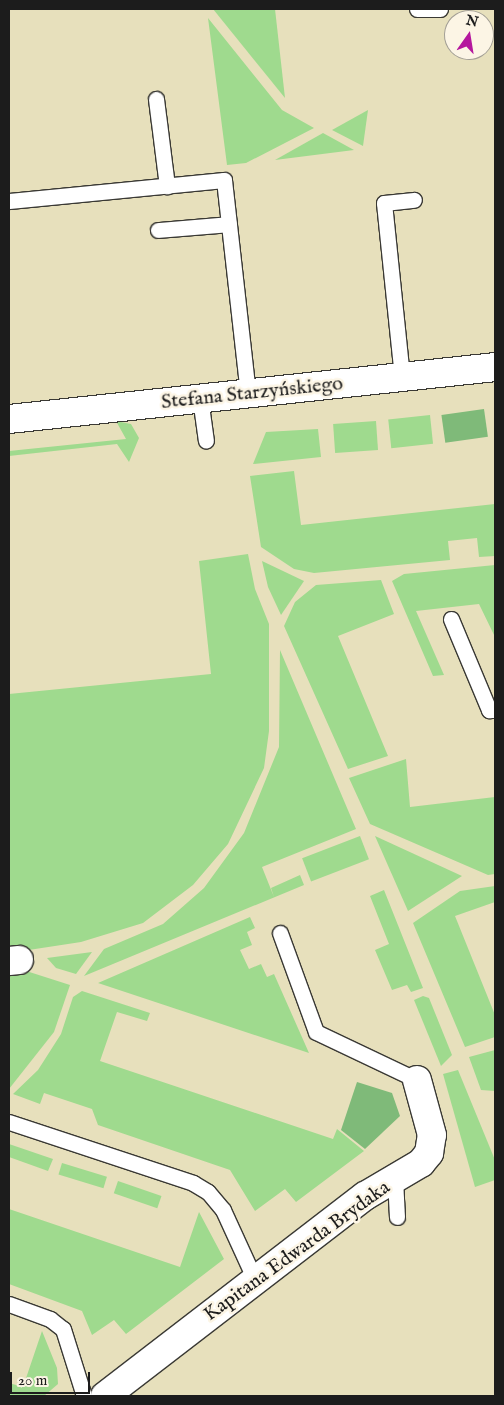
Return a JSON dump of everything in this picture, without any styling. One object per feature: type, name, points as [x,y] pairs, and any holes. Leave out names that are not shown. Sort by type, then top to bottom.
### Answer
[{"type":"street","name":"Stefana Starzyńskiego","points":[[9,419],[495,367]]},
{"type":"street","name":"Kapitana Edwarda Brydaka","points":[[104,1396],[255,1280],[429,1152],[432,1135],[417,1080]]},
{"type":"lane","points":[[417,9],[440,9]]},
{"type":"lane","points":[[156,99],[167,186]]},
{"type":"lane","points":[[9,201],[224,180],[248,393]]},
{"type":"lane","points":[[402,377],[384,203],[414,200]]},
{"type":"lane","points":[[158,230],[229,224]]},
{"type":"lane","points":[[200,398],[206,441]]},
{"type":"lane","points":[[452,619],[489,710],[495,710]]},
{"type":"lane","points":[[280,933],[316,1032],[417,1080]]},
{"type":"lane","points":[[9,1122],[193,1183],[208,1192],[223,1210],[255,1280]]},
{"type":"lane","points":[[395,1178],[397,1217]]},
{"type":"lane","points":[[9,1304],[50,1319],[63,1329],[84,1396]]},
{"type":"green space","points":[[213,9],[275,9],[285,98]]},
{"type":"green space","points":[[208,18],[282,110],[314,128],[246,163],[227,165]]},
{"type":"green space","points":[[368,110],[363,146],[332,130]]},
{"type":"green space","points":[[323,133],[354,150],[275,160]]},
{"type":"green space","points":[[484,409],[488,437],[445,443],[441,415]]},
{"type":"green space","points":[[430,415],[433,444],[391,448],[388,419]]},
{"type":"green space","points":[[116,421],[131,424],[139,438],[129,462],[117,444],[9,456],[9,451],[126,439]]},
{"type":"green space","points":[[376,421],[378,450],[335,453],[333,424]]},
{"type":"green space","points":[[318,429],[321,457],[253,464],[266,432]]},
{"type":"green space","points":[[294,471],[301,525],[495,504],[495,556],[479,557],[477,538],[448,541],[450,560],[314,573],[294,569],[261,547],[250,476]]},
{"type":"green space","points":[[248,554],[255,589],[269,624],[269,731],[264,768],[228,844],[193,885],[143,923],[81,942],[9,953],[9,694],[211,674],[199,561]]},
{"type":"green space","points":[[262,561],[304,581],[281,615],[268,587]]},
{"type":"green space","points":[[495,565],[495,637],[479,604],[416,611],[444,675],[433,676],[392,581],[404,574]]},
{"type":"green space","points":[[381,580],[394,614],[338,636],[388,756],[348,769],[284,626],[295,602],[316,585]]},
{"type":"green space","points":[[280,650],[356,829],[262,867],[274,897],[271,888],[300,875],[304,885],[84,976],[104,949],[163,924],[204,888],[244,833],[279,747]]},
{"type":"green space","points":[[406,759],[410,807],[495,797],[495,874],[488,875],[370,824],[349,778]]},
{"type":"green space","points":[[360,836],[369,859],[311,882],[302,858]]},
{"type":"green space","points":[[375,836],[462,876],[408,911]]},
{"type":"green space","points":[[495,886],[495,902],[455,916],[495,1015],[495,1037],[465,1047],[413,923],[460,891]]},
{"type":"green space","points":[[384,890],[423,988],[411,992],[407,985],[392,990],[375,950],[389,944],[370,896]]},
{"type":"green space","points":[[250,917],[255,928],[247,932],[252,945],[240,950],[249,969],[261,964],[267,977],[274,974],[309,1053],[98,983]]},
{"type":"green space","points":[[92,952],[76,974],[56,968],[47,958]]},
{"type":"green space","points":[[20,969],[70,985],[54,1032],[9,1089],[9,970]]},
{"type":"green space","points":[[82,991],[150,1013],[147,1021],[117,1012],[100,1061],[333,1139],[337,1129],[364,1151],[296,1202],[285,1189],[255,1211],[230,1170],[98,1125],[92,1109],[44,1093],[40,1104],[13,1094],[38,1070],[61,1034],[73,997]]},
{"type":"green space","points":[[423,996],[429,998],[452,1055],[441,1066],[414,1000]]},
{"type":"green space","points":[[495,1050],[495,1091],[481,1090],[469,1057]]},
{"type":"green space","points":[[458,1070],[495,1160],[495,1180],[475,1187],[443,1074]]},
{"type":"green space","points":[[357,1082],[392,1093],[400,1116],[365,1149],[341,1130]]},
{"type":"green space","points":[[9,1144],[53,1159],[48,1171],[9,1157]]},
{"type":"green space","points":[[62,1163],[107,1177],[103,1188],[58,1174]]},
{"type":"green space","points":[[118,1181],[161,1196],[157,1208],[114,1193]]},
{"type":"green space","points":[[9,1209],[180,1267],[199,1212],[224,1259],[126,1334],[114,1320],[92,1335],[82,1311],[9,1284]]},
{"type":"green space","points":[[42,1331],[57,1368],[58,1384],[44,1396],[9,1396],[9,1383],[23,1387]]}]
